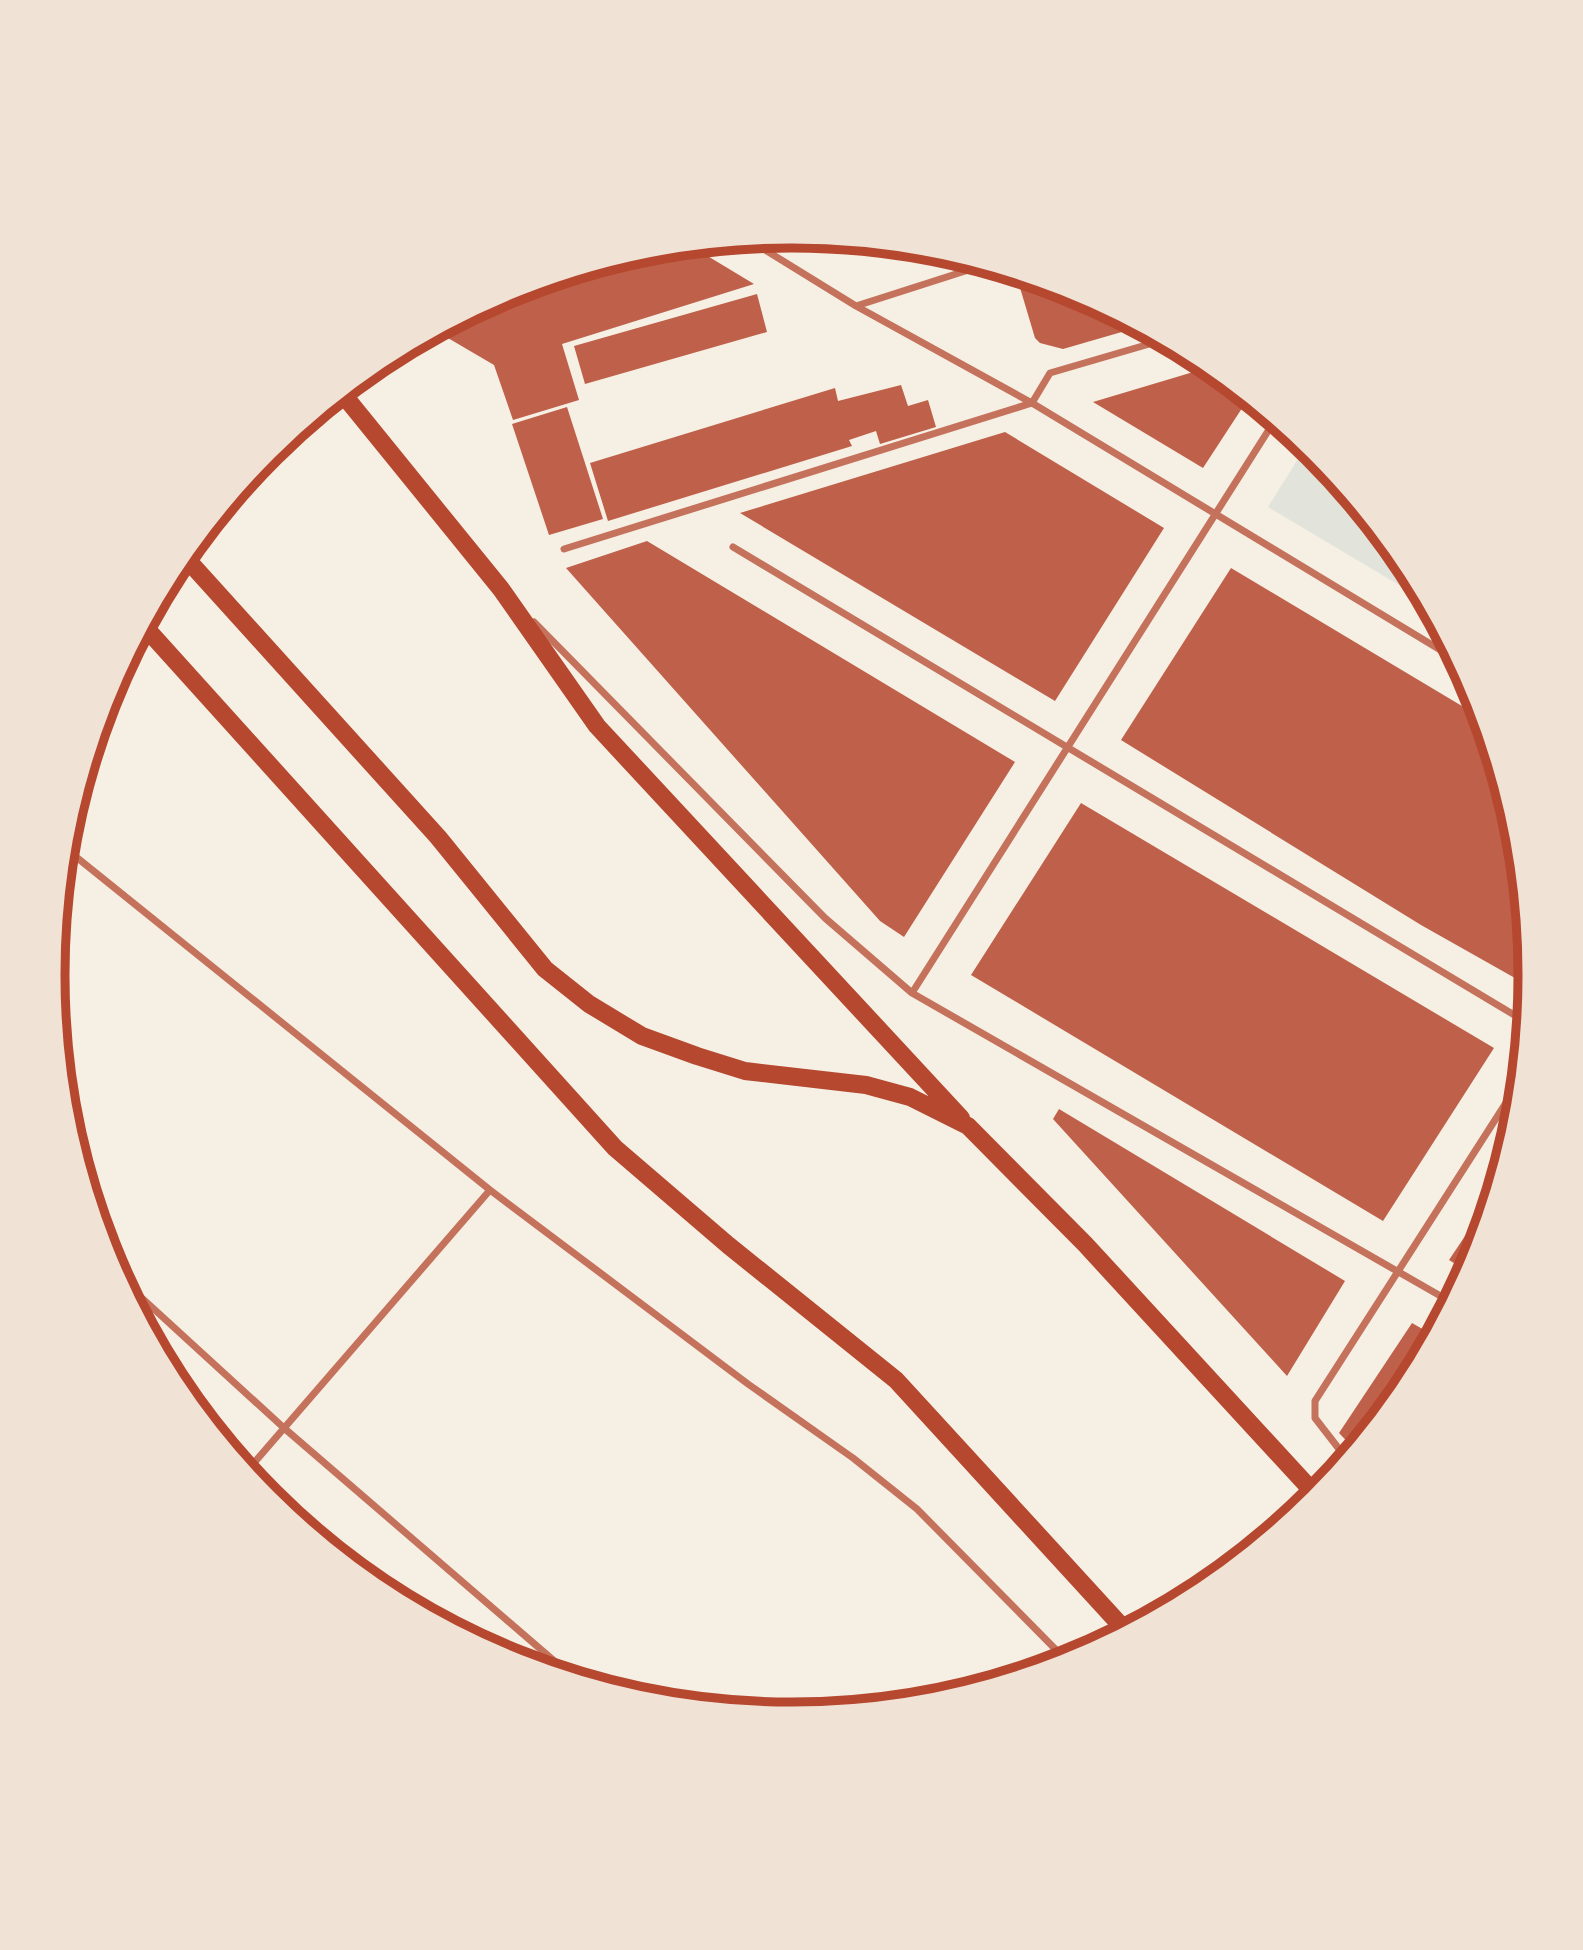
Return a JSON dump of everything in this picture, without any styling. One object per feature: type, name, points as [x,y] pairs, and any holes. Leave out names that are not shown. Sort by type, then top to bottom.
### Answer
[{"type":"main road","points":[[347,399],[500,589],[597,726],[968,1126],[1085,1244],[1308,1486]]},
{"type":"main road","points":[[192,565],[438,838],[545,969],[589,1004],[642,1035],[697,1056],[745,1071],[866,1085],[910,1097],[968,1126]]},
{"type":"main road","points":[[151,633],[615,1148],[728,1245],[897,1380],[1119,1624]]},
{"type":"street","points":[[763,249],[856,306],[1031,403],[1441,650]]},
{"type":"street","points":[[856,306],[968,270]]},
{"type":"street","points":[[564,550],[1031,403],[1050,373],[1151,344]]},
{"type":"street","points":[[912,993],[1270,428]]},
{"type":"street","points":[[733,547],[1517,1017]]},
{"type":"street","points":[[500,589],[825,918],[912,993],[1443,1297]]},
{"type":"street","points":[[75,856],[490,1190],[748,1384],[853,1458],[917,1509],[1057,1651]]},
{"type":"street","points":[[1341,1451],[1315,1418],[1315,1401],[1401,1272],[1506,1103]]},
{"type":"street","points":[[254,1463],[490,1190]]},
{"type":"street","points":[[140,1297],[284,1428],[557,1663]]},
{"type":"shaded area","points":[[1300,456],[1338,496],[1368,533],[1408,590],[1268,507]]},
{"type":"building","points":[[703,253],[754,284],[562,344],[579,400],[513,420],[494,365],[445,336],[513,304],[558,287],[603,273],[697,254]]},
{"type":"building","points":[[1019,285],[1070,304],[1127,331],[1063,349],[1040,343],[1035,338]]},
{"type":"building","points":[[757,294],[767,332],[585,384],[574,346]]},
{"type":"building","points":[[1195,371],[1243,406],[1203,468],[1093,402]]},
{"type":"building","points":[[901,385],[908,406],[928,400],[936,427],[880,444],[876,431],[849,440],[852,446],[608,521],[590,463],[835,388],[838,401]]},
{"type":"building","points":[[567,407],[603,519],[549,535],[512,424]]},
{"type":"building","points":[[1005,432],[1164,528],[1055,701],[740,513]]},
{"type":"building","points":[[647,541],[1015,762],[904,937],[880,921],[566,568]]},
{"type":"building","points":[[1231,568],[1468,710],[1480,741],[1504,833],[1517,927],[1518,980],[1421,925],[1121,740]]},
{"type":"building","points":[[1081,803],[1494,1048],[1383,1221],[971,975]]},
{"type":"building","points":[[1059,1109],[1345,1281],[1287,1376],[1053,1119]]},
{"type":"building","points":[[1476,1220],[1457,1265],[1449,1260]]},
{"type":"building","points":[[1412,1323],[1425,1330],[1396,1379],[1348,1442],[1339,1433]]}]
